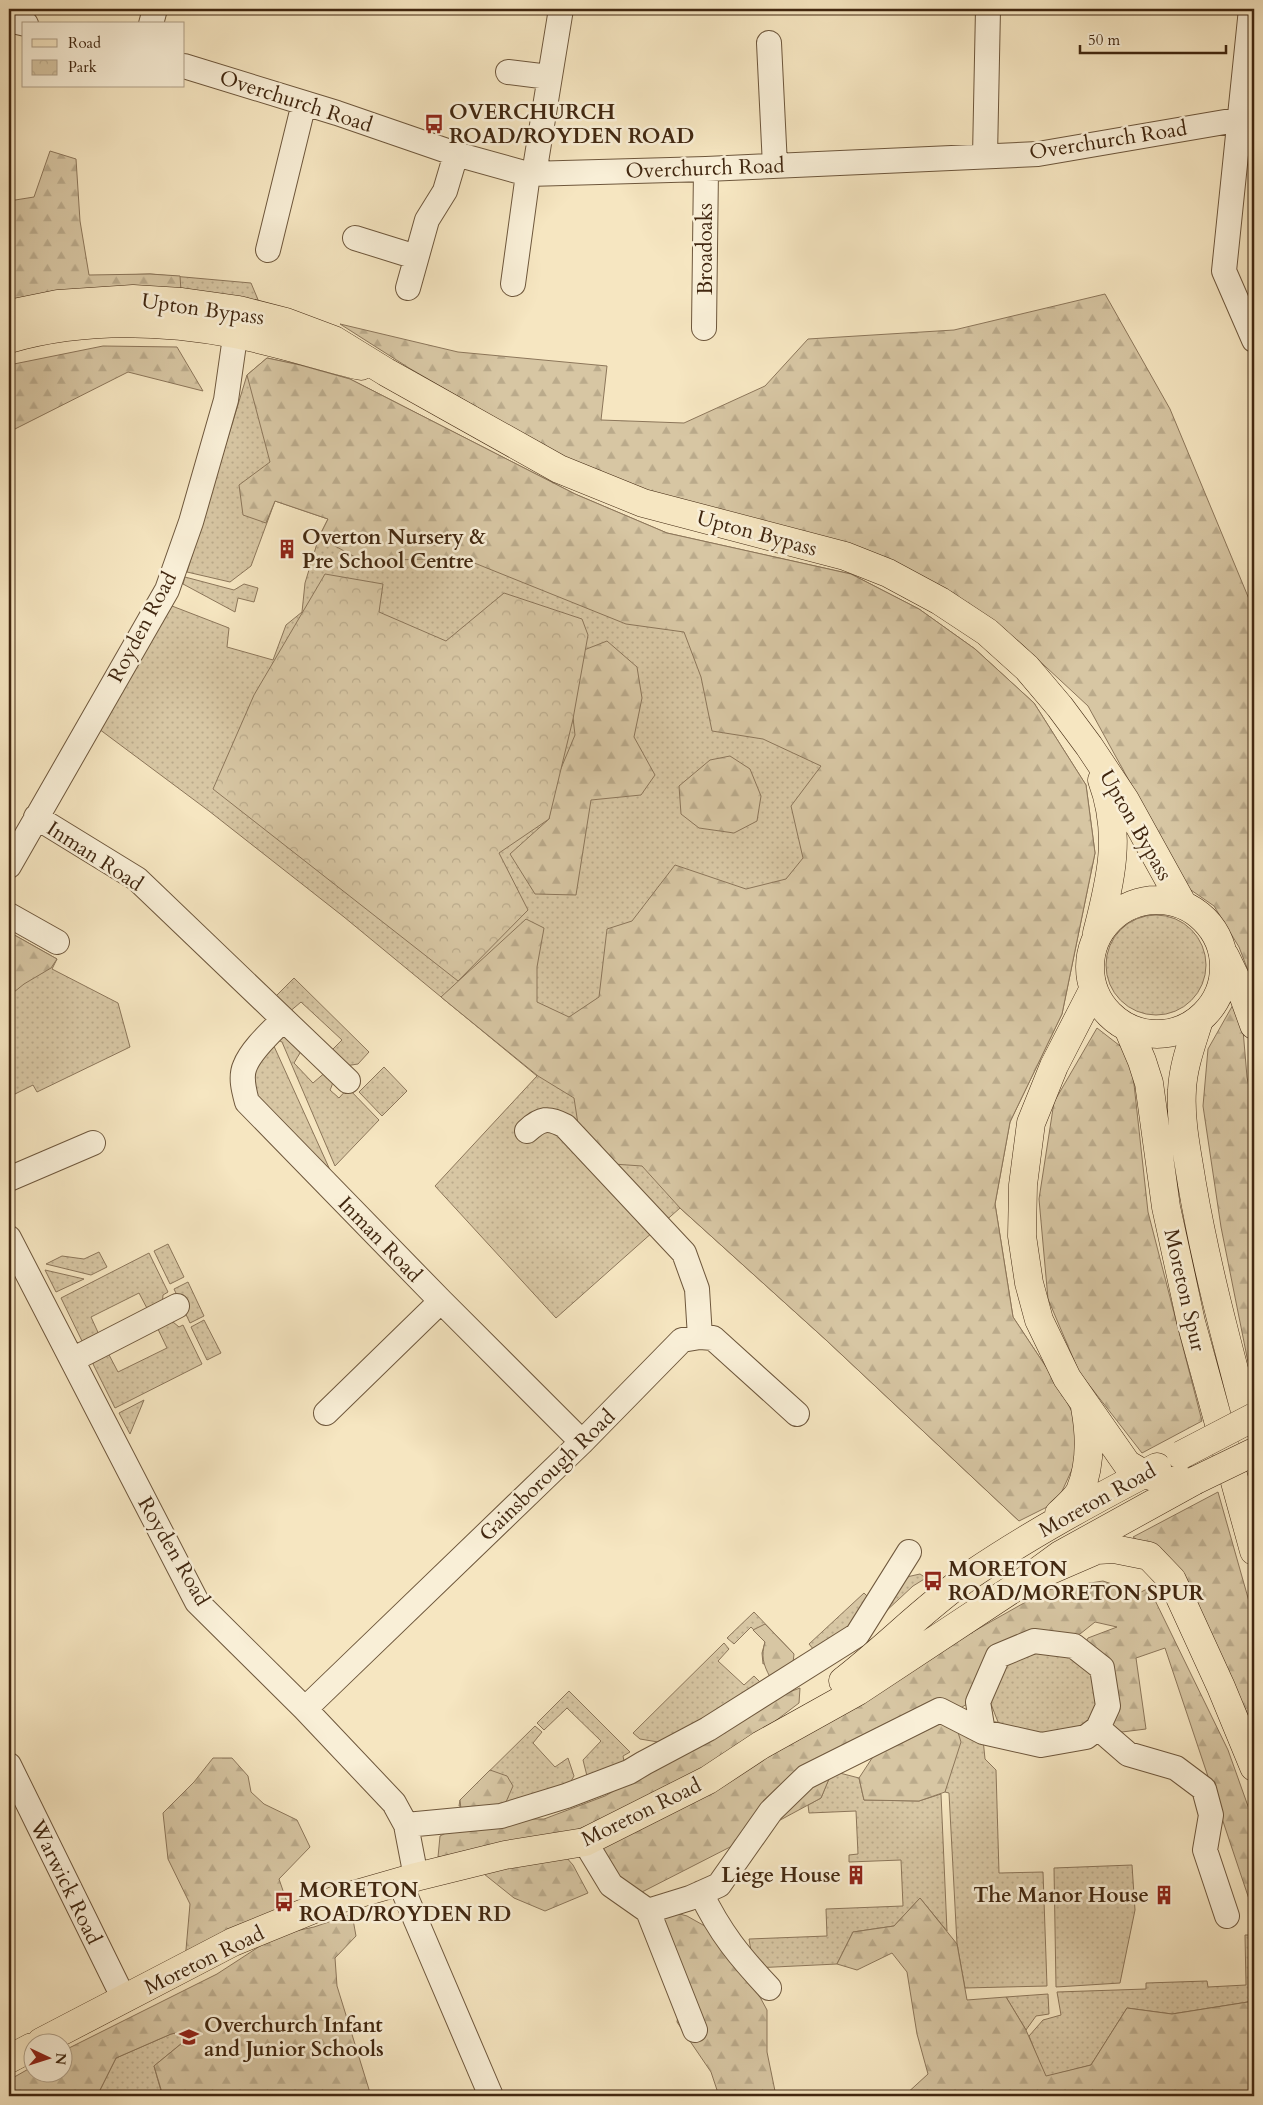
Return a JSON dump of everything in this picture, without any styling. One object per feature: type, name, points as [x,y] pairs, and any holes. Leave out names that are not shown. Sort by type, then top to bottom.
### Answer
[{"type":"main road","name":"Upton Bypass","points":[[9,314],[58,304],[133,299],[182,302],[237,322]]},
{"type":"main road","name":"Upton Bypass","points":[[9,339],[80,325],[130,322],[184,326],[237,322],[286,322],[334,340],[386,372],[559,469],[643,503],[845,556],[888,573],[940,601],[987,632],[1027,668],[1090,746],[1125,800],[1183,905]]},
{"type":"main road","name":"Upton Bypass","points":[[1090,746],[1109,799],[1113,825],[1114,855],[1110,884],[1095,940]]},
{"type":"main road","points":[[1222,950],[1224,970],[1221,989],[1212,1006],[1199,1020],[1182,1030],[1164,1034],[1145,1034],[1128,1028],[1113,1019],[1101,1006],[1094,990],[1090,973],[1090,956],[1095,940],[1107,922],[1129,906],[1142,901],[1163,900],[1183,905],[1200,916],[1214,931],[1241,989],[1254,1025]]},
{"type":"main road","points":[[1094,990],[1054,1066],[1031,1123],[1023,1185],[1022,1236],[1029,1283],[1039,1320],[1067,1378],[1127,1464],[1144,1474],[1168,1481],[1194,1481]]},
{"type":"main road","name":"Moreton Spur","points":[[1199,1020],[1186,1061],[1181,1114],[1197,1211],[1217,1307],[1254,1445]]},
{"type":"main road","name":"Moreton Spur","points":[[1128,1028],[1142,1060],[1149,1083],[1166,1207],[1191,1322],[1254,1551]]},
{"type":"main road","points":[[1048,1526],[1080,1493],[1087,1460],[1090,1432],[1085,1404]]},
{"type":"main road","name":"Moreton Road","points":[[60,2032],[234,1942],[336,1900],[505,1855],[586,1842],[708,1780],[761,1745],[847,1679],[871,1660],[907,1626],[971,1575],[1048,1526],[1254,1417]]},
{"type":"main road","name":"Moreton Road","points":[[761,1745],[858,1691],[1024,1582],[1060,1555],[1194,1481],[1254,1452]]},
{"type":"main road","points":[[1024,1582],[1097,1550],[1114,1549],[1149,1556],[1172,1580],[1221,1687],[1254,1767]]},
{"type":"main road","points":[[9,2059],[22,2052]]},
{"type":"street","points":[[152,22],[155,9]]},
{"type":"street","points":[[513,284],[561,9]]},
{"type":"street","points":[[985,156],[988,9]]},
{"type":"street","points":[[1251,9],[1247,118],[1224,271],[1254,340]]},
{"type":"street","points":[[9,20],[22,23]]},
{"type":"street","points":[[770,44],[775,166]]},
{"type":"street","name":"Overchurch Road","points":[[185,66],[304,103],[456,154],[531,174],[706,169],[1038,154],[1247,118]]},
{"type":"street","points":[[508,72],[549,77]]},
{"type":"street","points":[[268,250],[304,103]]},
{"type":"street","points":[[408,288],[427,220],[445,191],[456,154]]},
{"type":"street","name":"Broadoaks","points":[[704,328],[706,169]]},
{"type":"street","points":[[354,238],[416,256]]},
{"type":"street","name":"Royden Road","points":[[9,866],[167,590],[191,522],[226,400],[237,322]]},
{"type":"street","name":"Inman Road","points":[[36,817],[137,879],[348,1081]]},
{"type":"street","points":[[9,915],[56,942]]},
{"type":"street","name":"Inman Road","points":[[283,1020],[262,1042],[245,1066],[243,1087],[247,1102],[582,1442]]},
{"type":"street","points":[[527,1131],[536,1123],[547,1120],[554,1120],[565,1126],[684,1253],[697,1289],[700,1337],[713,1338],[797,1414]]},
{"type":"street","points":[[9,1179],[93,1143]]},
{"type":"street","name":"Royden Road","points":[[9,1238],[198,1602],[305,1709],[394,1803],[406,1825],[408,1880],[491,2096]]},
{"type":"street","points":[[326,1413],[441,1301]]},
{"type":"street","points":[[72,1360],[177,1306]]},
{"type":"street","name":"Gainsborough Road","points":[[305,1709],[582,1442],[682,1340],[700,1337]]},
{"type":"street","points":[[406,1825],[502,1816],[566,1796],[620,1775],[708,1729],[857,1635],[909,1552]]},
{"type":"street","points":[[648,1911],[719,1885],[771,1811],[806,1777],[940,1710],[983,1732],[1041,1745],[1086,1737],[1098,1728],[1108,1706],[1102,1668],[1074,1646],[1034,1641],[998,1656],[978,1702],[983,1732]]},
{"type":"street","points":[[821,1658],[847,1679]]},
{"type":"street","points":[[1098,1728],[1128,1754],[1176,1768],[1204,1789],[1211,1815],[1205,1850],[1227,1916]]},
{"type":"street","name":"Warwick Road","points":[[9,1765],[124,1999]]},
{"type":"street","points":[[586,1842],[611,1885],[648,1911],[695,2030]]},
{"type":"street","points":[[701,1893],[713,1919],[736,1952],[769,1988]]},
{"type":"green space","points":[[50,151],[76,159],[80,221],[89,275],[150,274],[180,276],[181,291],[9,307],[9,201],[34,197]]},
{"type":"green space","points":[[150,274],[251,283],[259,302],[9,279]]},
{"type":"green space","points":[[1105,294],[1170,409],[1254,611],[1254,986],[1239,947],[1214,906],[1188,888],[1088,706],[1018,641],[952,592],[668,499],[561,456],[409,368],[340,324],[458,352],[607,366],[601,420],[684,423],[765,386],[808,339],[954,330]]},
{"type":"green space","points":[[103,346],[177,347],[203,391],[128,372],[9,432],[9,365]]},
{"type":"green space","points":[[267,358],[350,379],[575,494],[667,533],[851,574],[919,609],[975,649],[1034,703],[1086,785],[1095,853],[1062,1014],[1010,1122],[995,1204],[1013,1317],[1060,1388],[1019,1521],[826,1340],[680,1208],[556,1318],[435,1186],[537,1076],[344,917],[209,811],[99,729],[172,606],[229,628],[227,647],[273,660],[286,625],[302,612],[305,583],[319,537],[328,519],[275,501],[251,566],[230,582],[187,572],[247,375]]},
{"type":"green space","points":[[267,358],[350,379],[575,494],[667,533],[851,574],[919,609],[975,649],[1034,703],[1086,785],[1095,853],[1062,1014],[1010,1122],[995,1204],[1013,1317],[1060,1388],[1079,1426],[1075,1463],[1057,1502],[1019,1521],[826,1340],[680,1208],[642,1166],[613,1164],[580,1137],[574,1098],[538,1076],[441,997],[526,919],[544,928],[537,967],[537,1002],[569,1017],[599,997],[607,929],[632,921],[675,865],[746,889],[786,879],[803,858],[791,806],[821,766],[763,739],[712,731],[701,677],[684,632],[626,624],[462,558],[362,561],[319,537],[328,519],[275,501],[266,523],[243,515],[239,485],[270,462],[247,375]]},
{"type":"green space","points":[[325,574],[383,584],[379,612],[446,641],[504,593],[582,619],[588,635],[573,719],[549,819],[499,853],[528,910],[458,981],[213,789],[254,695]]},
{"type":"green space","points":[[185,577],[234,590],[244,584],[258,588],[254,602],[238,598],[235,612],[183,584]]},
{"type":"green space","points":[[607,641],[637,667],[642,698],[634,737],[655,775],[641,795],[591,800],[576,895],[535,894],[510,854],[549,819],[554,785],[575,735],[570,692],[584,650]]},
{"type":"green space","points":[[730,756],[750,769],[761,796],[757,821],[734,833],[699,828],[681,814],[679,786],[710,760]]},
{"type":"green space","points":[[1156,915],[1166,916],[1184,923],[1198,937],[1205,955],[1205,975],[1198,993],[1184,1007],[1166,1014],[1156,1015],[1146,1014],[1128,1007],[1114,993],[1107,975],[1106,965],[1107,955],[1114,937],[1128,923],[1146,916]]},
{"type":"green space","points":[[9,932],[57,959],[52,969],[118,1003],[130,1047],[37,1092],[33,1085],[9,1097]]},
{"type":"green space","points":[[9,932],[57,959],[51,968],[24,984],[9,996]]},
{"type":"green space","points":[[294,978],[369,1052],[358,1064],[345,1066],[328,1054],[342,1040],[301,1002],[288,1013],[272,1000]]},
{"type":"green space","points":[[1234,1003],[1243,1030],[1247,1077],[1254,1113],[1254,1392],[1221,1227],[1203,1106],[1208,1049]]},
{"type":"green space","points":[[1097,1028],[1124,1049],[1133,1075],[1148,1212],[1202,1421],[1142,1453],[1079,1372],[1048,1299],[1039,1199],[1054,1102]]},
{"type":"green space","points":[[285,1034],[303,1048],[294,1063],[313,1083],[328,1070],[333,1080],[330,1090],[339,1098],[348,1088],[379,1120],[335,1166],[282,1042],[276,1039]]},
{"type":"green space","points":[[273,1044],[330,1170],[327,1173],[251,1094],[252,1066]]},
{"type":"green space","points":[[384,1067],[407,1091],[382,1116],[359,1092]]},
{"type":"green space","points":[[168,1244],[184,1277],[170,1284],[154,1251]]},
{"type":"green space","points":[[99,1252],[107,1267],[91,1275],[46,1264],[62,1256],[84,1259]]},
{"type":"green space","points":[[149,1253],[168,1292],[163,1295],[162,1306],[150,1314],[139,1293],[91,1317],[101,1339],[83,1343],[61,1298]]},
{"type":"green space","points":[[45,1270],[84,1279],[56,1292]]},
{"type":"green space","points":[[188,1282],[204,1316],[190,1323],[174,1289]]},
{"type":"green space","points":[[167,1320],[179,1327],[183,1325],[202,1364],[115,1408],[93,1364],[102,1352],[107,1351],[118,1372],[167,1348],[156,1325]]},
{"type":"green space","points":[[204,1320],[221,1353],[207,1360],[191,1327]]},
{"type":"green space","points":[[144,1400],[130,1434],[119,1413]]},
{"type":"green space","points":[[1218,1492],[1254,1619],[1254,1727],[1176,1568],[1133,1537]]},
{"type":"green space","points":[[920,1574],[926,1578],[913,1586],[884,1613],[902,1578]]},
{"type":"green space","points":[[1103,1581],[1139,1593],[1149,1588],[1228,1750],[1254,1823],[1254,1914],[1165,1648],[1136,1658],[1146,1729],[1114,1733],[1095,1715],[1096,1680],[1080,1652],[1088,1638],[1117,1627],[1095,1622],[1080,1634],[1010,1645],[984,1694],[952,1713],[961,1742],[945,1792],[919,1801],[864,1800],[859,1778],[880,1746],[876,1728],[837,1760],[821,1798],[642,1892],[612,1873],[599,1849],[634,1807],[551,1840],[573,1865],[588,1893],[545,1911],[514,1898],[484,1874],[487,1850],[438,1857],[440,1836],[473,1819],[544,1819],[605,1796],[779,1696],[800,1688],[799,1703],[757,1735],[882,1683],[1047,1590]]},
{"type":"green space","points":[[864,1593],[870,1599],[856,1621],[814,1650],[809,1644]]},
{"type":"green space","points":[[754,1612],[794,1654],[763,1664],[762,1653],[765,1642],[751,1627],[734,1644],[727,1638]]},
{"type":"green space","points":[[765,1624],[794,1654],[793,1663],[770,1677],[763,1660],[765,1642],[753,1630]]},
{"type":"green space","points":[[724,1643],[729,1649],[718,1661],[744,1685],[754,1676],[761,1683],[670,1744],[640,1739],[633,1733]]},
{"type":"green space","points":[[1067,1651],[1085,1665],[1094,1677],[1096,1692],[1095,1715],[1083,1727],[1025,1737],[998,1722],[989,1699],[994,1671],[1010,1660],[1043,1652]]},
{"type":"green space","points":[[569,1691],[630,1752],[623,1756],[624,1761],[607,1773],[587,1776],[583,1760],[601,1741],[567,1708],[544,1730],[537,1723]]},
{"type":"green space","points":[[535,1726],[542,1732],[533,1743],[555,1767],[568,1758],[574,1776],[570,1783],[489,1811],[459,1806],[460,1800]]},
{"type":"green space","points":[[957,1731],[983,1739],[985,1759],[996,1770],[999,1873],[1043,1872],[1047,1986],[965,1988],[957,1944],[949,1793],[945,1792]]},
{"type":"green space","points":[[213,1758],[232,1758],[248,1776],[251,1792],[264,1804],[297,1820],[310,1847],[279,1879],[290,1911],[185,1961],[190,1904],[168,1859],[163,1813],[194,1782]]},
{"type":"green space","points":[[490,1770],[507,1776],[513,1786],[506,1802],[483,1812],[461,1809],[460,1800]]},
{"type":"green space","points":[[832,1771],[859,1778],[864,1800],[919,1801],[941,1794],[947,1931],[920,1898],[894,1926],[853,1932],[837,1964],[754,1968],[749,1939],[827,1936],[826,1909],[903,1906],[901,1860],[849,1862],[849,1855],[858,1854],[856,1811],[809,1813],[808,1805],[821,1798]]},
{"type":"green space","points":[[1132,1865],[1135,1910],[1120,1983],[1056,1987],[1054,1868]]},
{"type":"green space","points":[[920,1898],[957,1944],[967,2000],[1006,1997],[1026,2030],[1046,2076],[1091,2065],[1127,2008],[1172,2014],[1254,2001],[1254,2096],[904,2096],[928,2074],[917,2034],[907,1972],[892,1953],[857,1970],[837,1964],[853,1932],[894,1926]]},
{"type":"green space","points":[[665,1910],[687,1916],[719,1934],[747,1973],[767,2010],[767,2052],[775,2091],[801,2096],[719,2096],[711,2072],[677,2022],[683,1983],[654,1914]]},
{"type":"green space","points":[[352,1914],[356,1936],[335,1958],[337,1986],[371,2096],[163,2096],[154,2066],[187,2039],[191,2030],[171,2034],[116,2058],[97,2096],[9,2096],[9,2080],[22,2073],[22,2082],[72,2082],[72,2046],[217,1974],[277,1935],[314,1927]]},
{"type":"green space","points":[[1245,1935],[1254,1935],[1254,2001],[1172,2014],[1127,2008],[1091,2065],[1045,2077],[1029,2036],[1043,2020],[1061,2015],[1057,1992],[1146,1989],[1146,1983],[1207,1981],[1208,1987],[1246,1985]]},
{"type":"green space","points":[[1048,1994],[1049,2014],[1036,2016],[1026,2030],[1006,1997]]},
{"type":"green space","points":[[192,2029],[187,2039],[154,2066],[161,2091],[151,2096],[97,2096],[116,2058],[171,2034]]},
{"type":"place","name":"OVERCHURCH ROAD/ROYDEN ROAD","points":[[434,124]]},
{"type":"place","name":"Overton Nursery & Pre School Centre","points":[[287,549]]},
{"type":"place","name":"MORETON ROAD/MORETON SPUR","points":[[933,1581]]},
{"type":"place","name":"Liege House","points":[[856,1875]]},
{"type":"place","name":"The Manor House","points":[[1164,1895]]},
{"type":"place","name":"MORETON ROAD/ROYDEN RD","points":[[284,1902]]},
{"type":"place","name":"Overchurch Infant and Junior Schools","points":[[189,2037]]}]
